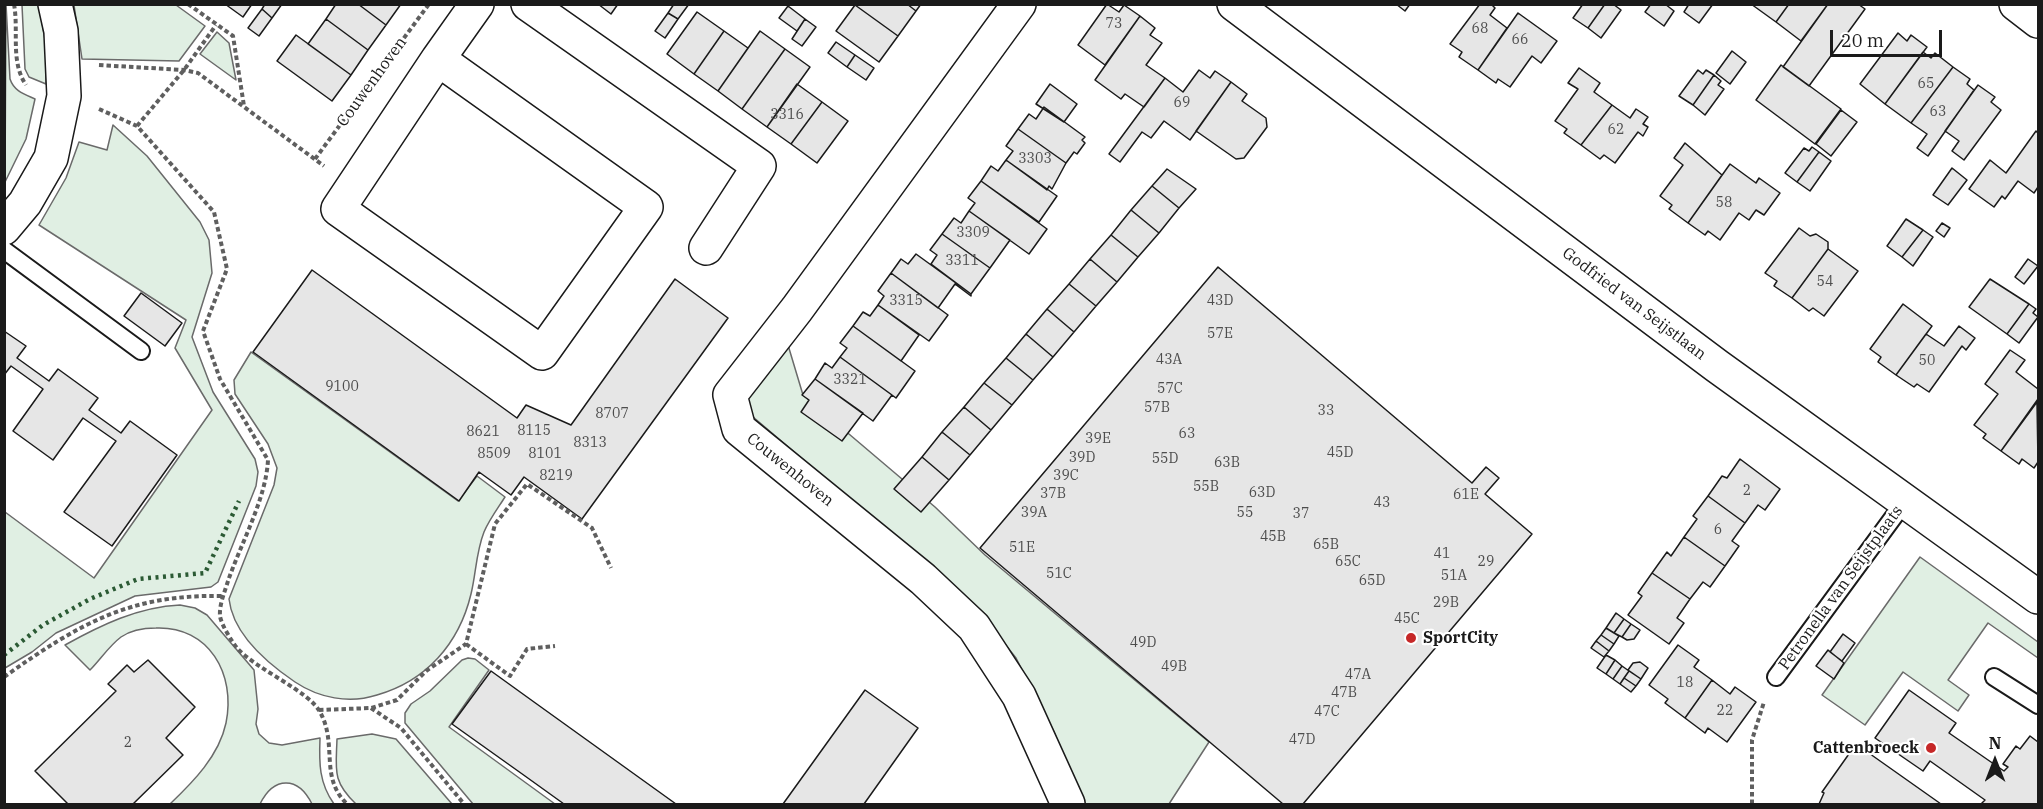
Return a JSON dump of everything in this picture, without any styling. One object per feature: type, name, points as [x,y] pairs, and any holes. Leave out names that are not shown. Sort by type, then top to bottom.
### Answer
[{"type":"street","points":[[4,228],[25,203],[51,158],[64,96],[61,31],[55,4]]},
{"type":"street","points":[[438,59],[646,207],[542,353],[338,209],[438,59],[477,4]]},
{"type":"street","points":[[528,4],[759,166],[706,248]]},
{"type":"street","name":"Couwenhoven","points":[[1019,4],[796,309],[730,395],[739,429],[923,579],[974,627],[1019,696],[1068,804]]},
{"type":"street","name":"Godfried van Seijstlaan","points":[[1234,4],[1717,366],[2038,597]]},
{"type":"street","points":[[2016,4],[2038,21]]},
{"type":"lane","points":[[4,250],[141,351]]},
{"type":"lane","name":"Petronella van Seijstplaats","points":[[1776,677],[1906,500]]},
{"type":"lane","points":[[1994,677],[2038,705]]},
{"type":"path","points":[[14,4],[16,58],[22,79],[27,86],[64,96],[137,126],[214,212],[227,269],[203,331],[220,379],[267,460],[267,471],[256,511],[242,540],[223,596],[220,617],[237,647],[266,673],[319,710],[331,741],[330,778],[337,795],[346,804]]},
{"type":"path","points":[[188,4],[233,36],[244,107]]},
{"type":"path","name":"Couwenhoven","points":[[315,159],[429,4]]},
{"type":"path","points":[[137,126],[184,70],[216,24]]},
{"type":"path","points":[[64,63],[184,70],[198,74],[352,186]]},
{"type":"path","points":[[319,710],[371,708],[398,700],[426,671],[466,644],[495,524],[527,484],[592,528],[611,568]]},
{"type":"path","points":[[4,677],[57,640],[106,615],[157,599],[191,595],[223,596]]},
{"type":"path","points":[[466,644],[510,676],[527,649],[555,646]]},
{"type":"path","points":[[1752,804],[1752,740],[1761,709],[1776,677]]},
{"type":"path","points":[[371,708],[400,728],[464,804]]},
{"type":"green space","points":[[6,4],[10,79],[23,94],[35,99],[26,139],[5,182]]},
{"type":"green space","points":[[22,5],[39,5],[46,45],[46,84],[29,77],[25,69]]},
{"type":"green space","points":[[74,5],[176,5],[205,26],[179,61],[82,59]]},
{"type":"green space","points":[[217,32],[229,43],[236,80],[200,54]]},
{"type":"green space","points":[[113,125],[147,156],[200,222],[209,240],[212,273],[192,337],[213,392],[255,459],[258,472],[256,486],[218,582],[211,587],[135,596],[56,633],[32,652],[5,668],[5,512],[94,578],[212,410],[175,348],[186,320],[39,225],[66,178],[79,142],[107,150]]},
{"type":"green space","points":[[785,335],[803,395],[935,507],[985,555],[1209,742],[1169,804],[1083,804],[1054,732],[1016,658],[973,604],[746,411],[747,385]]},
{"type":"green space","points":[[251,352],[458,501],[477,476],[505,497],[484,532],[479,547],[471,594],[458,629],[438,658],[425,670],[395,689],[366,698],[345,699],[324,696],[304,688],[263,657],[244,636],[237,624],[229,599],[274,485],[277,468],[268,444],[235,394],[234,380]]},
{"type":"green space","points":[[1920,557],[2038,642],[2038,658],[1988,623],[1948,680],[1969,695],[1958,711],[1903,672],[1865,725],[1822,695]]},
{"type":"green space","points":[[180,605],[195,608],[207,615],[254,670],[258,709],[256,724],[259,734],[269,743],[282,745],[320,738],[321,772],[325,788],[334,804],[312,804],[300,788],[286,783],[272,788],[260,804],[170,804],[204,768],[223,735],[228,705],[227,687],[215,656],[191,635],[175,629],[147,628],[129,633],[112,645],[90,670],[65,645],[120,618],[149,609]]},
{"type":"green space","points":[[475,659],[489,670],[449,727],[555,804],[473,804],[405,723],[405,713],[411,704],[430,691],[462,660]]},
{"type":"green space","points":[[372,734],[396,739],[452,804],[356,804],[339,782],[336,759],[337,739]]},
{"type":"building","points":[[225,4],[252,4],[243,17]]},
{"type":"building","points":[[265,4],[282,4],[272,18],[262,9]]},
{"type":"building","points":[[336,4],[358,4],[386,25],[368,50],[326,19]]},
{"type":"building","points":[[358,4],[401,4],[386,25]]},
{"type":"building","points":[[598,4],[618,4],[611,14]]},
{"type":"building","points":[[674,4],[689,4],[678,19],[668,13]]},
{"type":"building","points":[[907,4],[916,11],[898,36],[855,5]]},
{"type":"building","points":[[907,4],[921,4],[916,11]]},
{"type":"building","points":[[1107,4],[1119,12],[1124,5],[1140,16],[1105,65],[1078,45]]},
{"type":"building","points":[[1396,4],[1410,4],[1405,11]]},
{"type":"building","points":[[1480,4],[1491,4],[1495,8],[1490,15],[1507,28],[1478,70],[1459,57],[1462,52],[1450,44]]},
{"type":"building","points":[[1583,4],[1605,4],[1588,28],[1573,18]]},
{"type":"building","points":[[1605,4],[1613,4],[1621,10],[1601,38],[1588,28]]},
{"type":"building","points":[[1651,4],[1665,4],[1674,11],[1664,26],[1645,12]]},
{"type":"building","points":[[1689,4],[1713,4],[1699,23],[1684,12]]},
{"type":"building","points":[[1751,4],[1789,4],[1776,22]]},
{"type":"building","points":[[1789,4],[1828,4],[1801,41],[1776,22]]},
{"type":"building","points":[[1828,4],[1858,4],[1865,9],[1809,86],[1783,67]]},
{"type":"building","points":[[855,5],[898,36],[879,62],[836,31]]},
{"type":"building","points":[[788,6],[805,19],[797,31],[779,18]]},
{"type":"building","points":[[262,9],[272,18],[259,36],[248,28]]},
{"type":"building","points":[[697,12],[724,31],[694,74],[667,54]]},
{"type":"building","points":[[668,13],[678,19],[665,38],[655,31]]},
{"type":"building","points":[[1518,13],[1557,41],[1541,63],[1532,56],[1510,87],[1498,79],[1496,83],[1478,70]]},
{"type":"building","points":[[1140,16],[1155,28],[1150,35],[1162,43],[1146,65],[1165,78],[1144,107],[1125,94],[1121,99],[1095,80]]},
{"type":"building","points":[[326,19],[368,50],[351,75],[308,44]]},
{"type":"building","points":[[805,19],[816,27],[802,46],[792,39]]},
{"type":"building","points":[[724,31],[748,48],[718,91],[694,74]]},
{"type":"building","points":[[760,31],[785,49],[742,109],[718,91]]},
{"type":"building","points":[[1898,33],[1907,41],[1911,35],[1927,47],[1885,104],[1860,84]]},
{"type":"building","points":[[296,35],[351,75],[332,101],[277,61]]},
{"type":"building","points":[[836,42],[855,55],[847,67],[828,53]]},
{"type":"building","points":[[785,49],[810,67],[767,127],[742,109]]},
{"type":"building","points":[[1732,51],[1746,62],[1730,84],[1716,73]]},
{"type":"building","points":[[1923,52],[1931,58],[1935,53],[1953,67],[1911,123],[1885,104]]},
{"type":"building","points":[[855,55],[874,68],[866,80],[847,67]]},
{"type":"building","points":[[1781,65],[1841,109],[1815,144],[1756,100]]},
{"type":"building","points":[[1953,67],[1970,79],[1967,84],[1974,90],[1928,156],[1917,148],[1927,134],[1911,123]]},
{"type":"building","points":[[1579,68],[1600,83],[1594,92],[1612,105],[1581,145],[1564,133],[1567,129],[1555,121],[1578,89],[1568,83]]},
{"type":"building","points":[[1199,70],[1210,78],[1215,71],[1231,82],[1190,140],[1164,121],[1151,138],[1142,132],[1120,162],[1109,154],[1165,78],[1183,92]]},
{"type":"building","points":[[1698,70],[1703,74],[1706,70],[1714,75],[1693,105],[1679,96]]},
{"type":"building","points":[[1714,75],[1721,81],[1718,85],[1724,89],[1705,115],[1693,105]]},
{"type":"building","points":[[1231,82],[1247,94],[1242,101],[1266,118],[1267,127],[1244,158],[1236,159],[1196,131]]},
{"type":"building","points":[[797,84],[822,102],[791,144],[767,127]]},
{"type":"building","points":[[1050,84],[1077,104],[1064,122],[1036,104]]},
{"type":"building","points":[[1978,85],[1995,97],[1991,102],[2001,110],[1964,160],[1952,151],[1959,141],[1945,131]]},
{"type":"building","points":[[822,102],[848,121],[817,163],[791,144]]},
{"type":"building","points":[[1612,105],[1630,118],[1636,109],[1648,117],[1643,124],[1648,127],[1643,136],[1638,132],[1615,163],[1604,155],[1600,159],[1581,145]]},
{"type":"building","points":[[1044,107],[1085,137],[1082,140],[1085,143],[1077,154],[1074,152],[1066,163],[1018,129],[1029,114],[1036,119]]},
{"type":"building","points":[[1841,110],[1857,122],[1831,156],[1816,144]]},
{"type":"building","points":[[1018,129],[1066,163],[1052,189],[1049,186],[1047,190],[1006,160],[1013,151],[1006,146]]},
{"type":"building","points":[[2036,131],[2038,133],[2038,187],[2034,193],[2018,181],[2005,199],[2002,196],[1994,207],[1969,189],[1990,160],[2006,173]]},
{"type":"building","points":[[1685,143],[1722,175],[1688,223],[1669,209],[1672,205],[1660,196],[1683,165],[1674,158]]},
{"type":"building","points":[[1812,147],[1819,152],[1797,182],[1785,173],[1804,148],[1809,151]]},
{"type":"building","points":[[1819,152],[1831,161],[1810,191],[1797,182]]},
{"type":"building","points":[[1006,160],[1057,196],[1039,222],[981,181],[991,166],[998,171]]},
{"type":"building","points":[[1730,164],[1756,183],[1759,178],[1780,193],[1764,215],[1756,210],[1749,220],[1739,213],[1720,240],[1708,231],[1705,235],[1688,223]]},
{"type":"building","points":[[1952,168],[1967,180],[1948,205],[1933,195]]},
{"type":"building","points":[[1167,169],[1196,189],[1179,208],[1152,186]]},
{"type":"building","points":[[981,181],[1047,229],[1029,254],[969,211],[975,203],[968,198]]},
{"type":"building","points":[[1152,186],[1179,208],[1159,233],[1131,210]]},
{"type":"building","points":[[1131,210],[1159,233],[1138,257],[1111,235]]},
{"type":"building","points":[[969,211],[1010,240],[990,268],[942,234],[954,218],[961,223]]},
{"type":"building","points":[[1906,219],[1923,230],[1902,257],[1887,246]]},
{"type":"building","points":[[1942,223],[1950,228],[1944,237],[1936,231]]},
{"type":"building","points":[[1799,228],[1810,236],[1816,234],[1828,242],[1828,249],[1792,298],[1774,286],[1777,281],[1765,273]]},
{"type":"building","points":[[1923,230],[1933,237],[1913,266],[1902,257]]},
{"type":"building","points":[[942,234],[990,268],[971,294],[931,264],[937,255],[930,250]]},
{"type":"building","points":[[1111,235],[1138,257],[1117,282],[1090,259]]},
{"type":"building","points":[[1828,249],[1858,271],[1824,316],[1813,308],[1809,311],[1792,298]]},
{"type":"building","points":[[916,254],[971,296],[955,284],[938,308],[891,273],[901,259],[908,264]]},
{"type":"building","points":[[1090,259],[1117,282],[1096,306],[1069,284]]},
{"type":"building","points":[[2028,259],[2038,266],[2024,284],[2015,277]]},
{"type":"building","points":[[1218,267],[1472,483],[1486,467],[1499,478],[1485,494],[1532,534],[1303,804],[1283,804],[980,548]]},
{"type":"building","points":[[312,270],[517,418],[526,405],[571,425],[675,279],[728,318],[582,519],[524,477],[511,495],[479,472],[459,501],[253,352]]},
{"type":"building","points":[[891,273],[948,315],[929,341],[878,305],[884,296],[878,291]]},
{"type":"building","points":[[1990,279],[2029,304],[2007,334],[1969,307]]},
{"type":"building","points":[[1069,284],[1096,306],[1074,332],[1047,309]]},
{"type":"building","points":[[141,293],[182,323],[165,346],[124,316]]},
{"type":"building","points":[[1903,304],[1932,326],[1896,375],[1878,362],[1881,357],[1870,349]]},
{"type":"building","points":[[2029,304],[2036,309],[2033,313],[2038,317],[2019,343],[2007,334]]},
{"type":"building","points":[[878,305],[919,335],[901,361],[853,326],[863,312],[870,316]]},
{"type":"building","points":[[1047,309],[1074,332],[1053,357],[1026,334]]},
{"type":"building","points":[[853,326],[915,371],[896,398],[840,357],[847,348],[840,343]]},
{"type":"building","points":[[1959,326],[1975,338],[1966,350],[1962,346],[1929,392],[1917,384],[1914,387],[1896,375],[1926,334],[1944,346]]},
{"type":"building","points":[[4,331],[26,346],[17,358],[49,381],[58,369],[98,398],[89,410],[121,433],[130,421],[177,455],[112,546],[64,512],[116,441],[83,418],[53,460],[13,431],[43,389],[11,366],[4,375]]},
{"type":"building","points":[[1026,334],[1053,357],[1033,380],[1006,358]]},
{"type":"building","points":[[2010,350],[2025,360],[2016,372],[2038,389],[2038,399],[2001,451],[1983,438],[1986,434],[1974,425],[1998,394],[1985,384]]},
{"type":"building","points":[[840,357],[892,395],[873,421],[815,379],[825,363],[832,368]]},
{"type":"building","points":[[1006,358],[1033,380],[1012,405],[984,383]]},
{"type":"building","points":[[815,379],[863,413],[842,441],[801,412],[809,400],[802,395]]},
{"type":"building","points":[[984,383],[1012,405],[991,430],[964,407]]},
{"type":"building","points":[[2037,402],[2038,462],[2034,468],[2022,459],[2019,464],[2001,451]]},
{"type":"building","points":[[964,407],[991,430],[970,455],[942,432]]},
{"type":"building","points":[[942,432],[970,455],[949,480],[922,457]]},
{"type":"building","points":[[922,457],[949,480],[921,512],[894,489]]},
{"type":"building","points":[[1740,459],[1780,489],[1765,510],[1758,505],[1745,523],[1708,496],[1722,476],[1727,478]]},
{"type":"building","points":[[1708,496],[1745,523],[1732,541],[1739,546],[1725,566],[1684,537],[1697,519],[1693,516]]},
{"type":"building","points":[[1684,537],[1725,566],[1710,587],[1703,582],[1690,599],[1652,573],[1667,552],[1671,556]]},
{"type":"building","points":[[1652,573],[1690,599],[1677,618],[1684,623],[1669,644],[1628,615],[1642,596],[1638,593]]},
{"type":"building","points":[[1616,613],[1624,619],[1614,633],[1606,628]]},
{"type":"building","points":[[1624,619],[1631,624],[1622,637],[1614,633]]},
{"type":"building","points":[[1631,624],[1640,630],[1634,639],[1627,640],[1622,637]]},
{"type":"building","points":[[1606,628],[1619,636],[1614,644],[1601,635]]},
{"type":"building","points":[[1843,634],[1855,643],[1842,661],[1830,652]]},
{"type":"building","points":[[1601,635],[1614,644],[1609,651],[1596,641]]},
{"type":"building","points":[[1596,641],[1609,651],[1604,657],[1591,648]]},
{"type":"building","points":[[1678,645],[1699,660],[1694,667],[1712,680],[1685,718],[1665,703],[1668,699],[1649,685]]},
{"type":"building","points":[[1828,650],[1844,663],[1834,679],[1816,666]]},
{"type":"building","points":[[1606,655],[1615,660],[1606,674],[1597,668]]},
{"type":"building","points":[[148,660],[195,707],[166,738],[183,755],[133,804],[68,804],[35,771],[116,691],[108,684],[127,665],[134,672]]},
{"type":"building","points":[[1615,660],[1622,666],[1613,679],[1606,674]]},
{"type":"building","points":[[1640,662],[1648,668],[1641,679],[1628,670],[1633,663]]},
{"type":"building","points":[[1622,666],[1629,671],[1620,684],[1613,679]]},
{"type":"building","points":[[491,671],[676,804],[564,804],[452,724]]},
{"type":"building","points":[[1629,671],[1641,679],[1636,686],[1624,678]]},
{"type":"building","points":[[1624,678],[1636,686],[1631,692],[1620,684]]},
{"type":"building","points":[[1712,680],[1730,694],[1735,687],[1756,702],[1727,742],[1708,728],[1705,733],[1685,718]]},
{"type":"building","points":[[865,690],[918,728],[864,804],[783,804]]},
{"type":"building","name":"Cattenbroeck","points":[[1909,690],[1956,723],[1949,733],[2004,771],[2008,767],[2003,764],[2016,746],[2020,749],[2030,736],[2038,742],[2038,804],[1981,804],[1985,800],[1930,761],[1923,771],[1875,738]]},
{"type":"building","name":"Cattenbroeck","points":[[1856,744],[1941,804],[1819,804],[1824,793],[1822,792]]},
{"type":"hedge","points":[[4,655],[43,625],[90,599],[138,579],[205,573],[239,501]]},
{"type":"place","name":"SportCity","points":[[1411,638]]},
{"type":"place","name":"Cattenbroeck","points":[[1931,748]]}]
